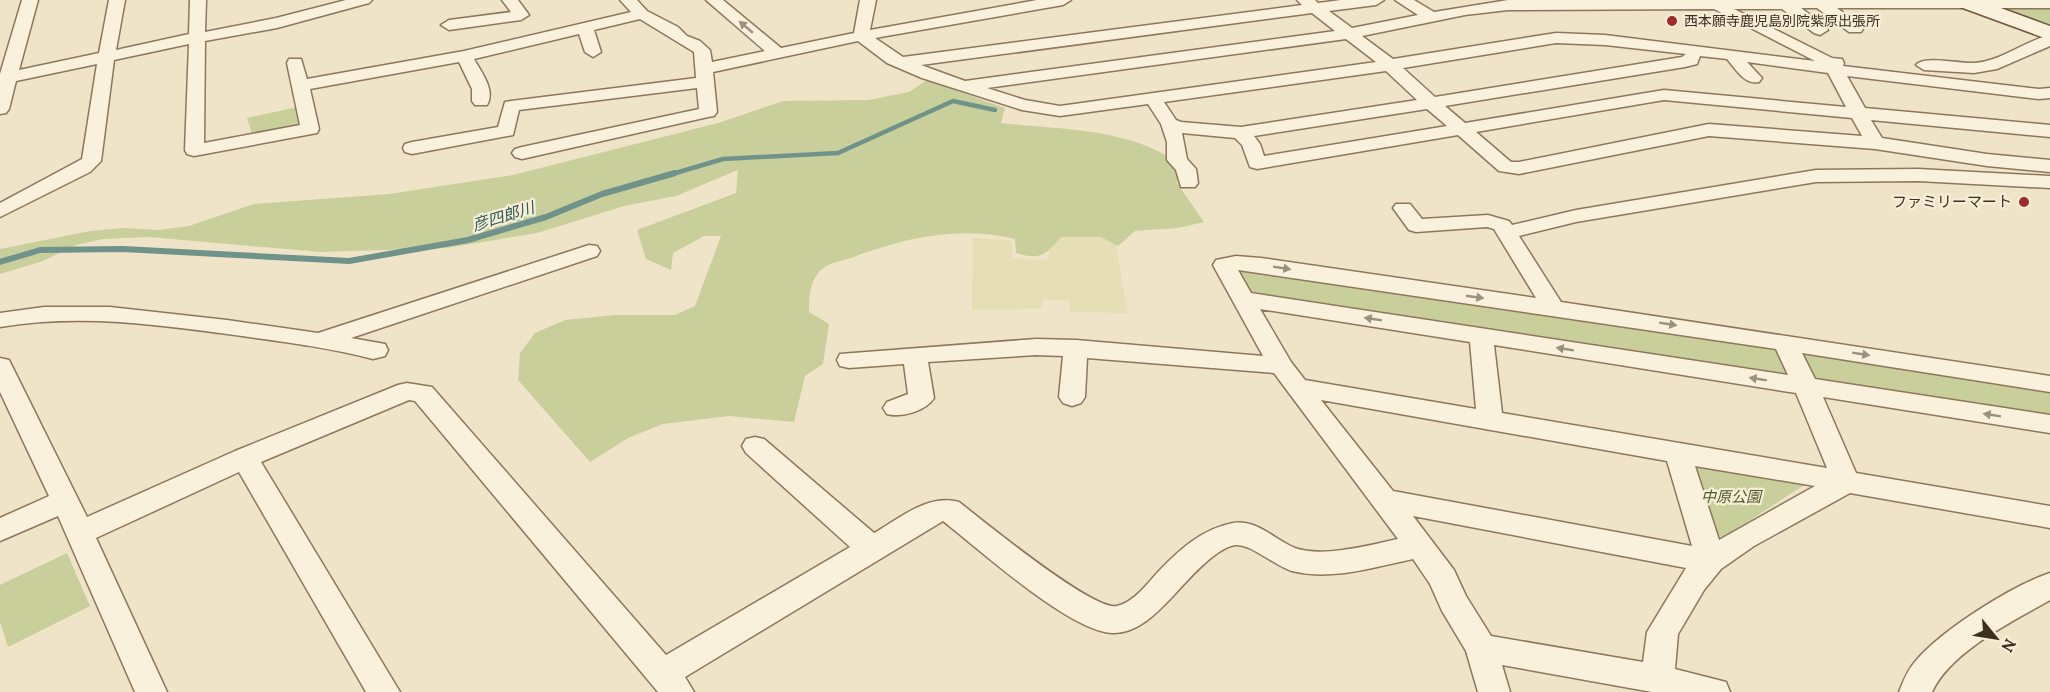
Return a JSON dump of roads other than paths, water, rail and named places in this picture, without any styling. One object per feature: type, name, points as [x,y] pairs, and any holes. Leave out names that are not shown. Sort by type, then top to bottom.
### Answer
[{"type":"street","points":[[0,110],[4,78],[30,0]]},
{"type":"street","points":[[0,211],[83,168],[91,161],[117,0]]},
{"type":"street","points":[[198,0],[194,150],[310,129],[295,63]]},
{"type":"street","points":[[286,0],[290,20]]},
{"type":"street","points":[[4,78],[290,20],[364,0]]},
{"type":"street","points":[[449,25],[521,15],[510,0]]},
{"type":"street","points":[[522,153],[708,112],[702,50],[642,14],[628,0]]},
{"type":"street","points":[[714,0],[777,53]]},
{"type":"street","points":[[736,0],[796,49]]},
{"type":"street","points":[[861,36],[868,0]]},
{"type":"street","points":[[412,148],[506,131],[511,106],[704,75],[796,49],[1063,0]]},
{"type":"street","points":[[903,62],[1310,4],[1376,0]]},
{"type":"street","points":[[1403,0],[1432,16]]},
{"type":"street","points":[[1540,2],[1570,38]]},
{"type":"street","points":[[963,86],[1347,34],[1484,7],[1540,2],[1788,6],[1964,2],[2050,3]]},
{"type":"street","points":[[1964,2],[2050,33]]},
{"type":"street","points":[[1713,3],[1833,66],[1899,63],[1974,68],[1990,65],[2050,40]]},
{"type":"street","points":[[1310,4],[1390,65],[1506,166],[1519,168],[1708,130],[1875,143],[1987,160],[2050,166]]},
{"type":"street","points":[[1822,5],[1856,29]]},
{"type":"street","points":[[1788,6],[1821,30]]},
{"type":"street","points":[[301,85],[464,56],[642,14]]},
{"type":"street","points":[[585,28],[593,52]]},
{"type":"street","points":[[861,36],[893,59],[914,69],[1022,105],[1060,111],[1390,65],[1531,40],[1570,38],[1833,66],[1999,89],[2050,93]]},
{"type":"street","points":[[1170,124],[1178,127],[1241,133],[1429,101],[1684,62],[1691,60],[1693,52]]},
{"type":"street","points":[[1732,55],[1753,78]]},
{"type":"street","points":[[464,56],[481,89],[481,101]]},
{"type":"street","points":[[1833,66],[1875,143]]},
{"type":"street","points":[[1241,133],[1251,144],[1257,163],[1664,95],[2050,131]]},
{"type":"street","points":[[1153,99],[1170,124],[1176,142],[1177,160],[1186,169],[1188,183]]},
{"type":"street","points":[[1506,233],[1576,216],[1816,176],[1918,175],[2050,182]]},
{"type":"street","points":[[1402,208],[1416,226],[1488,221],[1502,225],[1554,308]]},
{"type":"street","points":[[321,340],[589,251]]},
{"type":"street","points":[[1494,692],[1481,648],[1453,602],[1443,579],[1385,500],[1288,377],[1224,265],[1236,263],[1261,265],[1785,342],[2050,384]]},
{"type":"street","points":[[1242,299],[2050,424]]},
{"type":"street","points":[[0,320],[38,313],[103,312],[246,329],[376,350],[373,351]]},
{"type":"street","points":[[1481,336],[1490,421]]},
{"type":"street","points":[[1785,342],[1846,482]]},
{"type":"street","points":[[849,360],[1036,346],[1076,348],[1288,377],[1490,421],[2050,517]]},
{"type":"street","points":[[1072,397],[1076,348]]},
{"type":"street","points":[[896,408],[921,398],[915,355]]},
{"type":"street","points":[[0,366],[65,501],[151,692]]},
{"type":"street","points":[[79,533],[245,458],[408,391],[423,393],[670,683],[872,549],[935,511],[949,510],[1080,609],[1111,620],[1128,616],[1141,609],[1206,546],[1234,534],[1249,536],[1293,559],[1324,562],[1363,558],[1420,546]]},
{"type":"street","points":[[755,446],[872,549]]},
{"type":"street","points":[[1678,453],[1711,561]]},
{"type":"street","points":[[245,458],[384,692]]},
{"type":"street","points":[[1659,679],[1659,653],[1663,632],[1694,581],[1711,561],[1744,538],[1846,482]]},
{"type":"street","points":[[1385,500],[1711,561]]},
{"type":"street","points":[[0,530],[65,501]]},
{"type":"street","points":[[1915,692],[1918,681],[1955,642],[2050,585]]},
{"type":"street","points":[[1481,648],[1659,679],[1714,692]]},
{"type":"waterway","name":"彦四郎川","points":[[669,175],[723,159],[838,153],[953,101],[995,110]]},
{"type":"waterway","name":"彦四郎川","points":[[0,262],[40,250],[123,249],[349,261],[468,240],[546,217],[602,194],[675,173]]},
{"type":"place","name":"西本願寺鹿児島別院紫原出張所","points":[[1672,21]]},
{"type":"place","name":"ファミリーマート","points":[[2024,202]]},
{"type":"park label","name":"中原公園","points":[[1731,497]]}]
